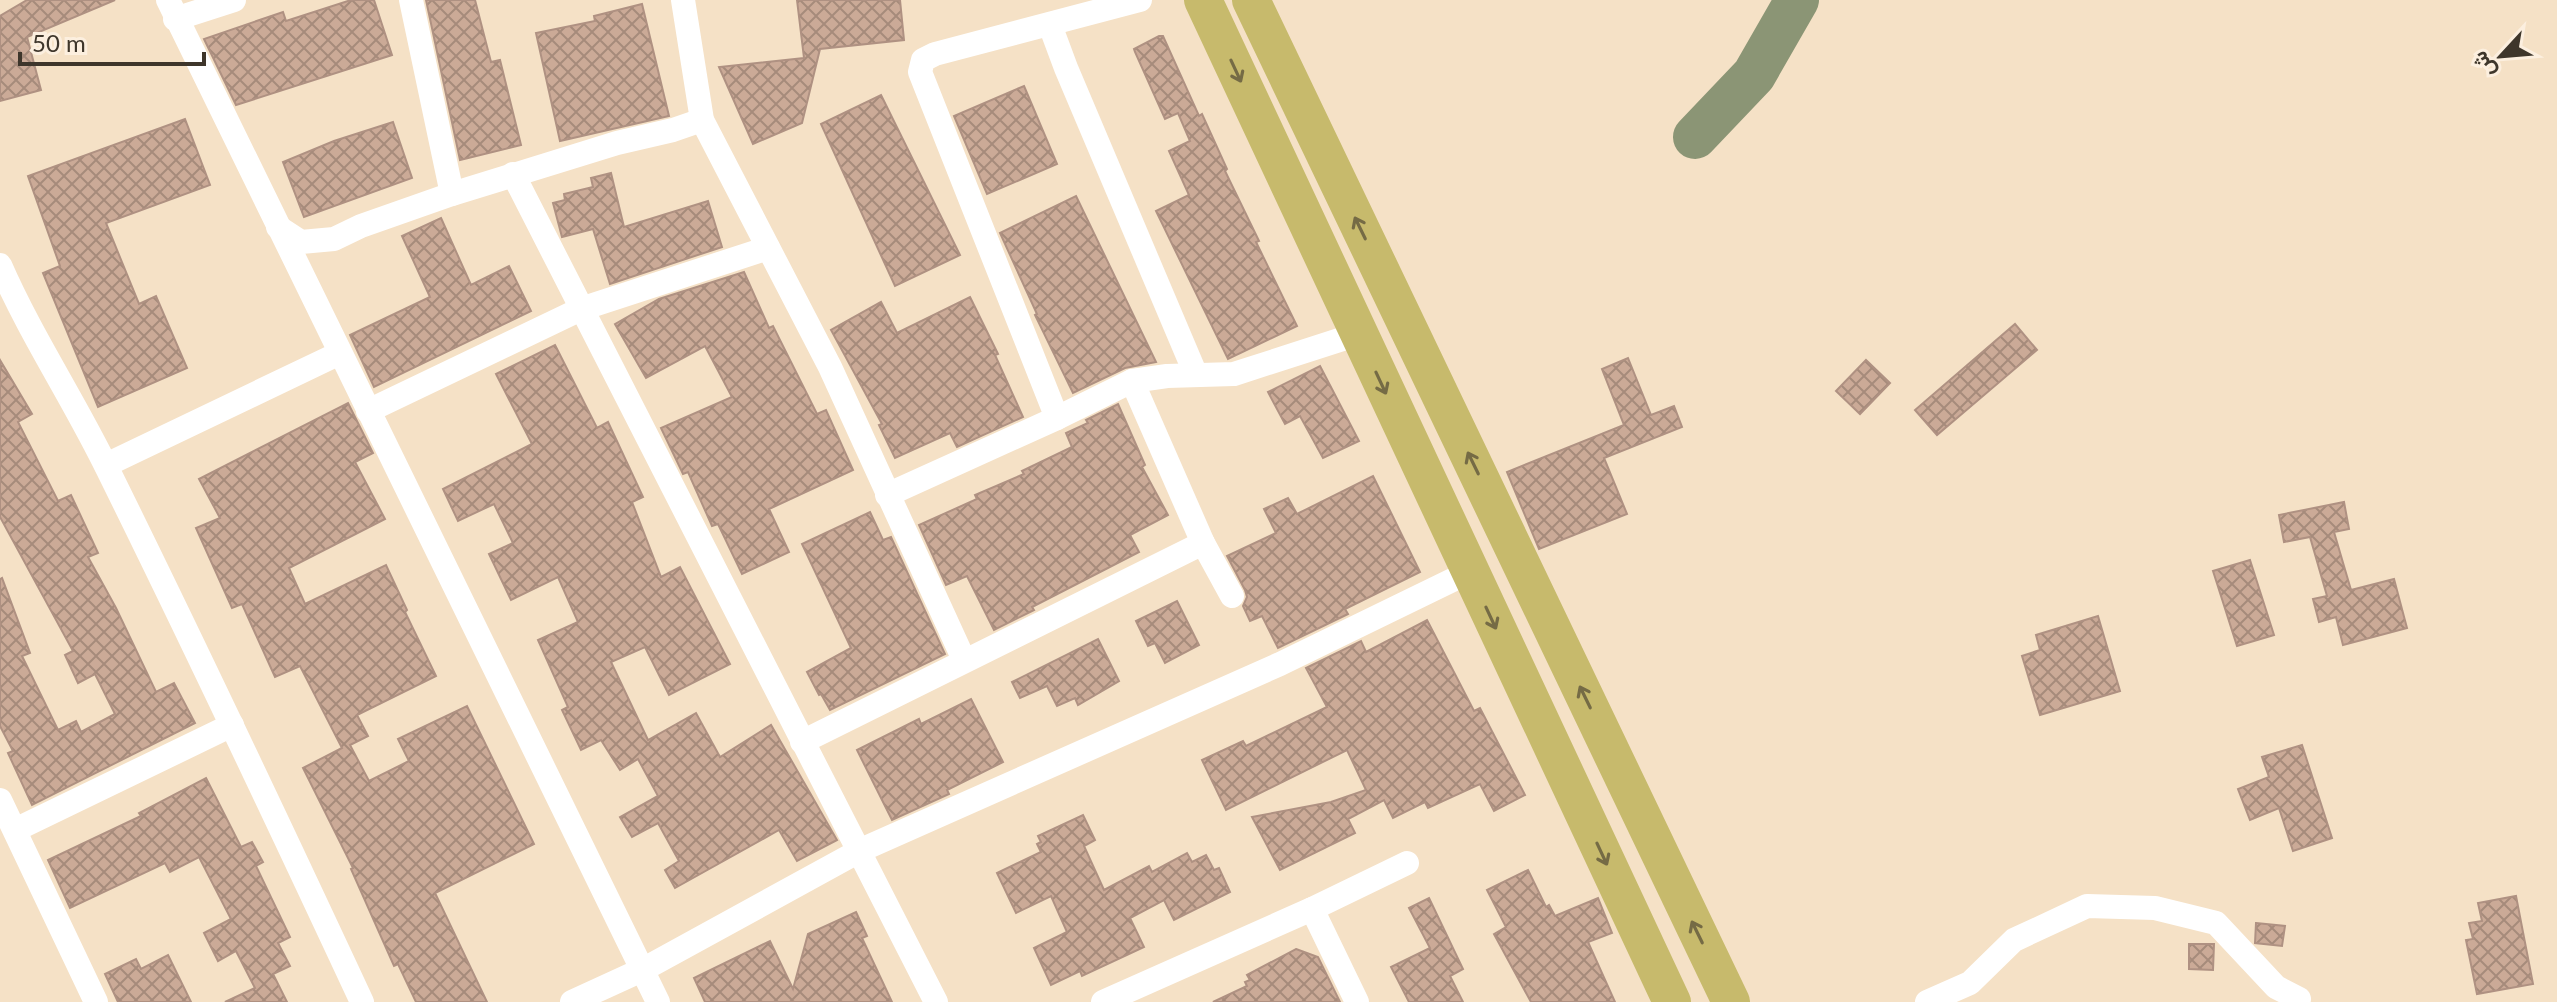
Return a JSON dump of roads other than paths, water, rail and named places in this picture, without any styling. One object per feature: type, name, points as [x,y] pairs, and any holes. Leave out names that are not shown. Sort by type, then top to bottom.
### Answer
[{"type":"main road","points":[[1203,0],[1672,1002]]},
{"type":"main road","points":[[1251,0],[1731,1002]]},
{"type":"street","points":[[234,0],[172,10],[658,1002]]},
{"type":"street","points":[[411,0],[452,194]]},
{"type":"street","points":[[683,0],[702,120],[830,367],[964,660]]},
{"type":"street","points":[[1057,418],[920,72],[923,60],[935,54],[1140,0]]},
{"type":"street","points":[[1050,25],[1196,375]]},
{"type":"street","points":[[278,227],[301,242],[334,239],[361,226],[513,174],[617,143],[652,137],[702,120]]},
{"type":"street","points":[[513,174],[936,1002]]},
{"type":"street","points":[[368,411],[581,309],[768,248]]},
{"type":"street","points":[[0,265],[10,318],[106,465],[362,1002]]},
{"type":"street","points":[[887,495],[1132,381],[1234,374],[1358,334]]},
{"type":"street","points":[[106,465],[340,353]]},
{"type":"street","points":[[1132,381],[1203,543],[1232,596]]},
{"type":"street","points":[[802,742],[1203,543]]},
{"type":"street","points":[[572,1002],[644,969],[861,850],[1280,664],[1469,572]]},
{"type":"street","points":[[15,830],[232,725]]},
{"type":"street","points":[[0,800],[96,1002]]},
{"type":"street","points":[[1103,1002],[1407,863]]},
{"type":"street","points":[[1927,1002],[1970,983],[2014,940],[2087,906],[2155,908],[2216,923],[2276,987],[2299,999]]},
{"type":"street","points":[[1312,909],[1357,1002]]},
{"type":"waterway","points":[[1695,137],[1754,75],[1797,0]]}]
